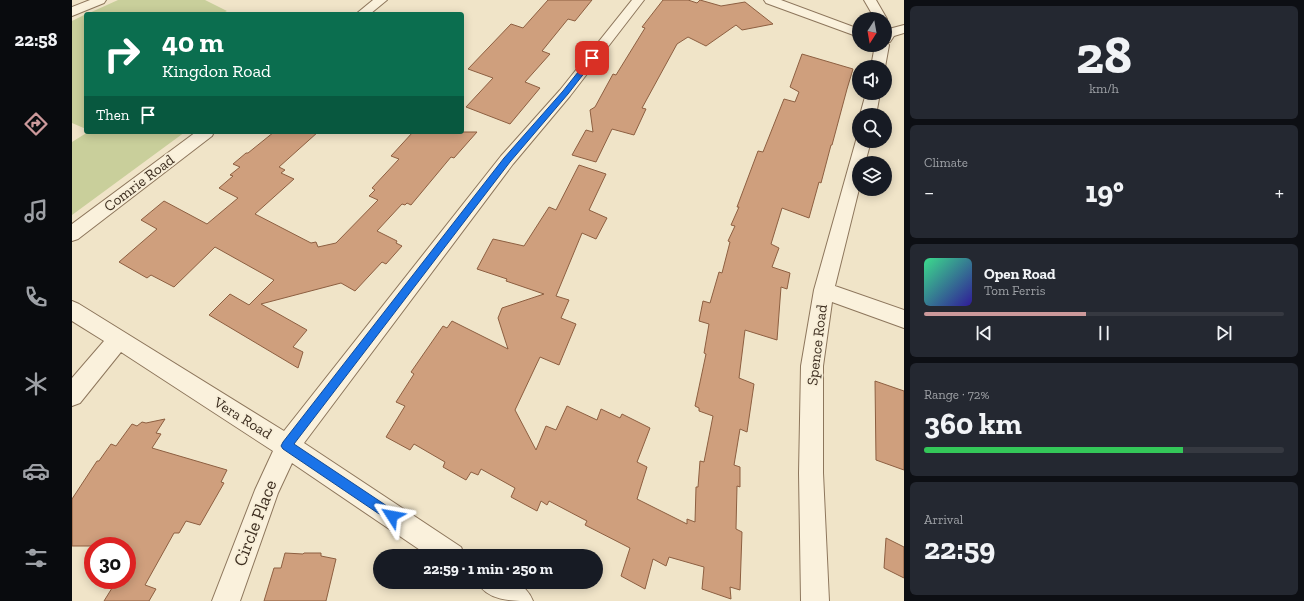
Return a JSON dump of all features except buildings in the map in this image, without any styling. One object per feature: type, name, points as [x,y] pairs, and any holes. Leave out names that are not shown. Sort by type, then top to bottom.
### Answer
[{"type":"street","points":[[72,12],[100,0]]},
{"type":"street","points":[[365,12],[381,0]]},
{"type":"street","name":"Circle Place","points":[[226,601],[267,490],[287,446],[507,160],[565,93],[638,0]]},
{"type":"street","points":[[770,0],[852,30]]},
{"type":"street","points":[[870,0],[877,12]]},
{"type":"street","points":[[892,31],[904,29]]},
{"type":"street","name":"Comrie Road","points":[[72,234],[203,134]]},
{"type":"street","name":"Spence Road","points":[[815,601],[811,474],[812,366],[824,290],[861,148]]},
{"type":"street","points":[[824,290],[904,319]]},
{"type":"street","name":"Vera Road","points":[[72,310],[287,446],[442,549]]},
{"type":"street","points":[[72,395],[118,340]]},
{"type":"street","points":[[501,589],[519,601]]},
{"type":"green space","points":[[118,0],[205,0],[227,11],[225,12],[91,12]]},
{"type":"green space","points":[[84,15],[84,128],[72,123],[72,21]]},
{"type":"green space","points":[[85,134],[182,134],[72,215],[72,142]]},
{"type":"route","points":[[392,516],[287,446],[507,160],[565,93],[592,58]]}]
